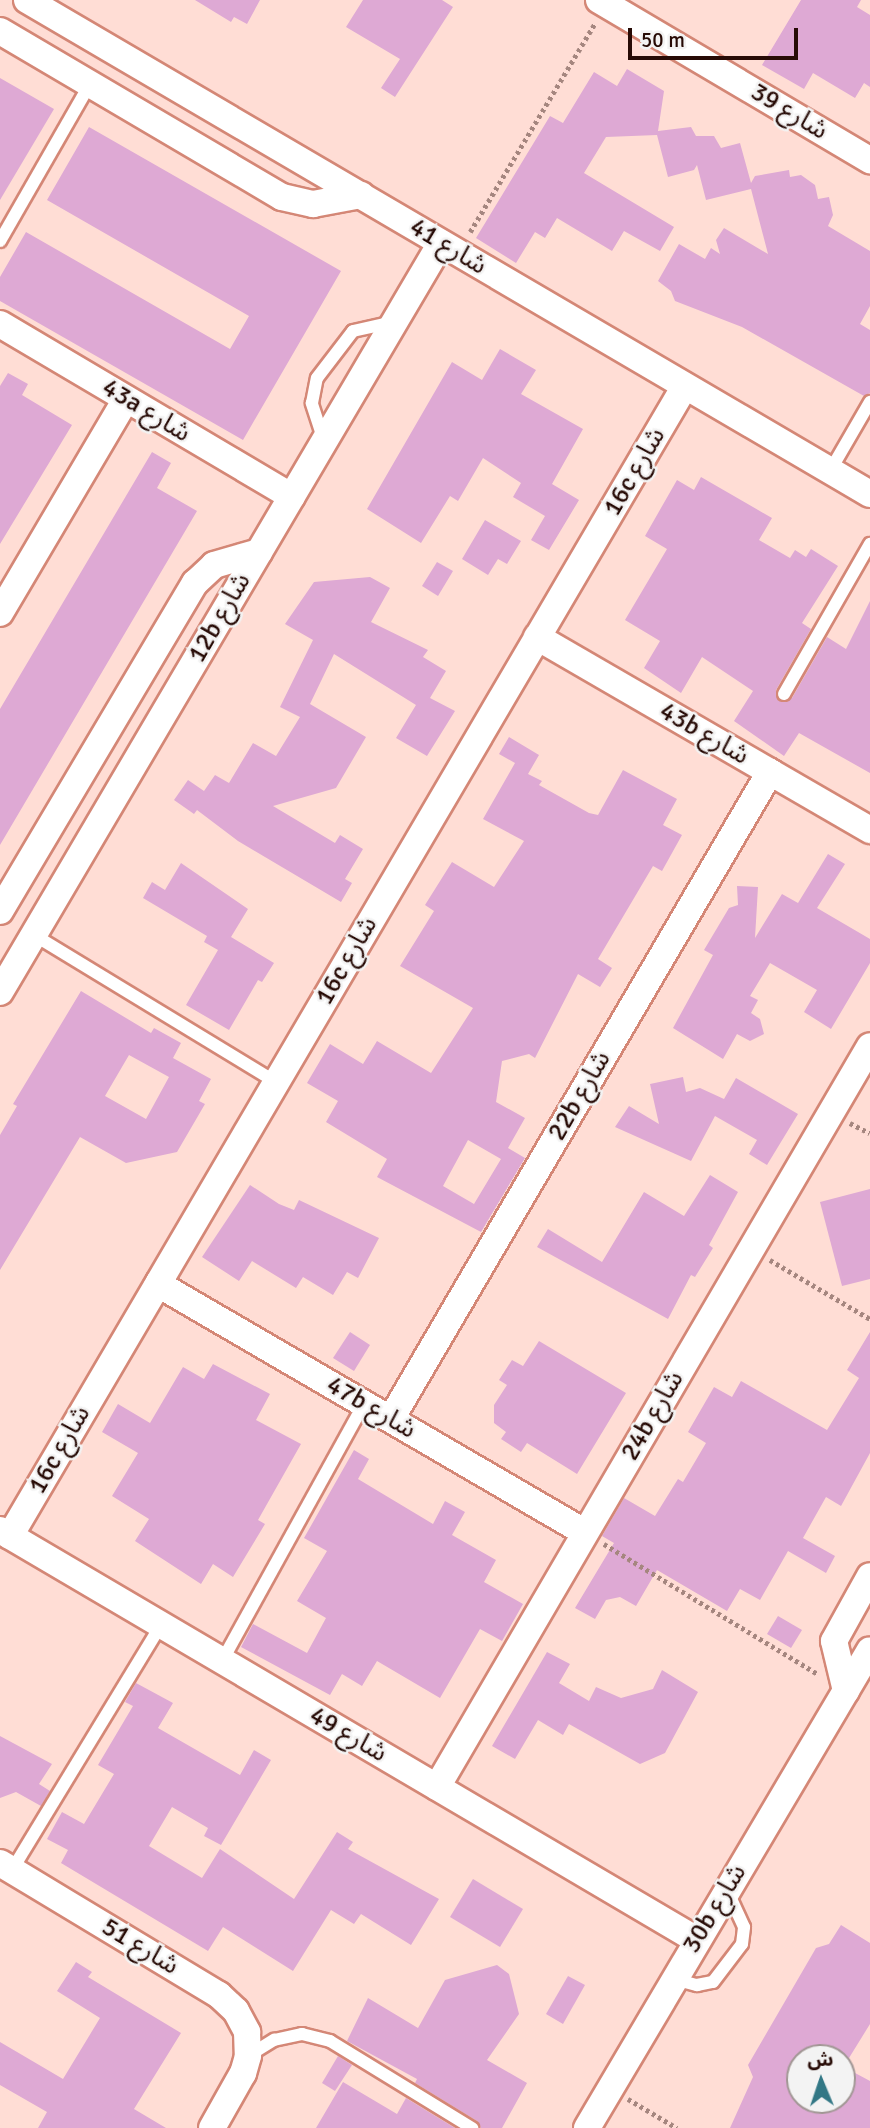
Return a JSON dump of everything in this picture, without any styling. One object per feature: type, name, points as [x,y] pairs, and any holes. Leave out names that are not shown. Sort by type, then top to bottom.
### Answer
[{"type":"street","name":"شارع 41","points":[[27,0],[870,494]]},
{"type":"street","name":"شارع 39","points":[[602,2],[870,160]]},
{"type":"street","points":[[0,31],[292,201],[323,204],[362,195]]},
{"type":"street","name":"12b شارع","points":[[0,992],[394,322],[449,248]]},
{"type":"street","name":"43a شارع","points":[[0,324],[292,497]]},
{"type":"street","name":"16c شارع","points":[[5,1533],[158,1284],[685,386]]},
{"type":"street","points":[[0,613],[126,399]]},
{"type":"street","points":[[0,911],[195,583],[214,565],[259,552]]},
{"type":"street","name":"43b شارع","points":[[537,637],[870,830]]},
{"type":"street","name":"22b شارع","points":[[391,1419],[770,772]]},
{"type":"street","name":"24b شارع","points":[[437,1787],[870,1046]]},
{"type":"street","name":"47b شارع","points":[[158,1284],[585,1533]]},
{"type":"street","name":"شارع 49","points":[[5,1533],[697,1940]]},
{"type":"street","points":[[846,1690],[835,1662],[834,1641],[870,1576]]},
{"type":"street","name":"30b شارع","points":[[587,2128],[870,1650]]},
{"type":"street","name":"شارع 51","points":[[6,1866],[219,1995],[236,2011],[247,2032],[248,2056]]},
{"type":"street","points":[[212,2128],[243,2073],[248,2056]]},
{"type":"lane","points":[[0,241],[90,84]]},
{"type":"lane","points":[[324,442],[312,403],[317,378],[353,331],[394,322]]},
{"type":"lane","points":[[830,471],[870,402]]},
{"type":"lane","points":[[784,694],[870,544]]},
{"type":"lane","points":[[34,935],[276,1082]]},
{"type":"lane","points":[[222,1661],[364,1404]]},
{"type":"lane","points":[[6,1866],[160,1625]]},
{"type":"lane","points":[[674,1979],[697,1984],[713,1982],[742,1944],[744,1927],[727,1889]]},
{"type":"lane","points":[[248,2056],[274,2040],[292,2036],[330,2041],[472,2128]]},
{"type":"path","points":[[449,248],[602,2]]},
{"type":"path","points":[[751,1249],[870,1319]]},
{"type":"path","points":[[585,1533],[846,1690]]},
{"type":"path","points":[[609,2088],[677,2128]]},
{"type":"building","points":[[195,0],[260,0],[247,24],[234,17],[231,22]]},
{"type":"building","points":[[363,0],[442,0],[453,7],[395,97],[381,88],[400,59],[346,27]]},
{"type":"building","points":[[801,0],[861,0],[857,7],[870,15],[870,87],[864,83],[855,98],[813,73],[804,89],[762,65]]},
{"type":"building","points":[[627,69],[664,91],[658,131],[691,127],[696,136],[714,136],[721,148],[740,143],[751,183],[755,176],[789,170],[790,177],[801,175],[815,185],[818,199],[829,197],[833,215],[828,226],[870,251],[870,306],[860,324],[870,330],[870,393],[864,396],[742,327],[675,301],[671,291],[658,281],[679,244],[705,259],[711,248],[720,254],[716,240],[724,228],[768,254],[751,189],[706,200],[697,165],[694,170],[668,177],[657,135],[606,137],[584,173],[674,227],[660,251],[624,231],[612,251],[557,218],[545,238],[535,232],[516,263],[476,238],[550,116],[563,123],[594,72],[617,86]]},
{"type":"building","points":[[0,78],[54,109],[0,200]]},
{"type":"building","points":[[89,127],[341,271],[243,440],[0,301],[0,277],[26,232],[230,349],[249,316],[47,200]]},
{"type":"building","points":[[500,349],[536,370],[521,394],[583,429],[552,484],[579,500],[549,550],[531,540],[545,516],[513,497],[521,483],[483,458],[458,501],[450,496],[421,543],[367,509],[452,362],[482,380]]},
{"type":"building","points":[[8,373],[28,384],[22,395],[72,425],[0,544],[0,386]]},
{"type":"building","points":[[152,452],[171,463],[157,488],[197,511],[0,845],[0,709]]},
{"type":"building","points":[[701,477],[772,518],[759,540],[790,558],[795,550],[806,557],[811,549],[838,566],[802,623],[811,629],[776,690],[779,701],[792,698],[827,637],[846,649],[870,601],[870,773],[799,733],[784,756],[734,721],[753,691],[702,657],[681,693],[644,668],[660,641],[625,620],[667,549],[645,536],[677,480],[694,490]]},
{"type":"building","points":[[485,520],[521,541],[507,564],[498,559],[488,575],[462,559]]},
{"type":"building","points":[[437,562],[453,571],[438,596],[422,586]]},
{"type":"building","points":[[370,577],[390,588],[371,622],[428,650],[423,657],[446,671],[430,698],[455,711],[427,756],[396,738],[416,705],[334,654],[310,704],[366,737],[336,788],[273,806],[335,843],[340,835],[363,849],[345,879],[352,883],[341,902],[238,841],[197,810],[194,814],[174,800],[188,780],[204,791],[215,775],[229,783],[253,743],[276,756],[300,717],[280,707],[313,640],[285,624],[314,582]]},
{"type":"building","points":[[509,737],[539,755],[528,774],[542,781],[539,785],[589,813],[598,815],[623,770],[677,799],[663,825],[682,835],[662,871],[653,866],[598,959],[612,968],[600,987],[578,974],[535,1058],[529,1054],[502,1061],[496,1102],[525,1118],[508,1148],[525,1158],[481,1232],[377,1177],[387,1159],[326,1122],[338,1101],[307,1083],[330,1044],[363,1064],[377,1041],[431,1073],[473,1008],[400,966],[434,911],[425,905],[452,862],[494,887],[524,841],[483,819],[515,763],[499,754]],"holes":[[[468,1140],[501,1159],[474,1204],[443,1186]]]},
{"type":"building","points":[[828,854],[845,864],[817,908],[870,939],[870,963],[831,1029],[804,1012],[817,990],[770,963],[750,996],[758,1000],[751,1013],[760,1019],[764,1034],[750,1041],[737,1034],[723,1059],[673,1028],[713,955],[704,950],[729,908],[738,905],[737,886],[758,887],[755,938],[782,894],[798,903]]},
{"type":"building","points":[[181,863],[248,909],[231,937],[274,963],[262,982],[258,980],[229,1030],[186,1005],[218,950],[204,942],[207,936],[143,898],[152,882],[165,890]]},
{"type":"building","points":[[81,991],[151,1033],[154,1028],[181,1043],[173,1058],[211,1079],[199,1101],[205,1104],[177,1152],[126,1163],[80,1137],[0,1270],[0,1135],[17,1106],[13,1104]],"holes":[[[129,1055],[169,1077],[146,1119],[105,1096]]]},
{"type":"building","points":[[683,1077],[686,1092],[700,1088],[724,1099],[736,1078],[798,1114],[767,1165],[749,1154],[757,1140],[715,1116],[691,1161],[615,1127],[629,1106],[659,1124],[650,1084]]},
{"type":"building","points":[[710,1175],[738,1192],[709,1245],[713,1248],[695,1277],[691,1275],[668,1319],[537,1247],[548,1229],[602,1262],[644,1192],[684,1216]]},
{"type":"building","points":[[250,1185],[279,1204],[294,1210],[299,1200],[379,1238],[358,1278],[347,1272],[333,1295],[303,1277],[296,1288],[252,1261],[239,1281],[202,1257]]},
{"type":"building","points":[[870,1189],[870,1279],[842,1286],[820,1202]]},
{"type":"building","points":[[350,1332],[370,1345],[354,1371],[333,1358]]},
{"type":"building","points":[[870,1332],[870,1453],[841,1506],[826,1497],[803,1538],[835,1556],[826,1573],[788,1551],[760,1600],[740,1589],[727,1611],[657,1570],[636,1606],[620,1597],[606,1600],[595,1619],[575,1608],[614,1543],[602,1536],[624,1498],[655,1516],[678,1479],[683,1482],[706,1443],[688,1432],[714,1387],[732,1397],[741,1381],[827,1430],[859,1378],[847,1370]]},
{"type":"building","points":[[539,1341],[626,1393],[577,1474],[527,1443],[521,1452],[501,1439],[506,1432],[494,1423],[494,1405],[507,1385],[499,1380],[512,1360],[523,1366]]},
{"type":"building","points":[[213,1364],[270,1394],[256,1420],[301,1444],[258,1520],[265,1524],[233,1577],[213,1564],[201,1584],[135,1541],[149,1519],[112,1496],[138,1453],[102,1432],[118,1404],[150,1423],[183,1367],[204,1379]]},
{"type":"building","points":[[354,1450],[369,1459],[358,1479],[433,1524],[445,1501],[465,1512],[452,1535],[496,1560],[484,1582],[523,1604],[502,1641],[480,1629],[440,1698],[377,1661],[362,1686],[342,1674],[330,1695],[241,1647],[253,1624],[307,1653],[326,1618],[297,1601],[327,1551],[304,1538]]},
{"type":"building","points":[[778,1616],[802,1630],[791,1648],[767,1634]]},
{"type":"building","points":[[547,1652],[570,1664],[559,1683],[589,1701],[596,1687],[621,1698],[653,1689],[662,1670],[698,1692],[665,1753],[640,1764],[569,1724],[563,1735],[538,1720],[515,1759],[492,1746]]},
{"type":"building","points":[[136,1683],[173,1703],[158,1728],[240,1775],[254,1750],[271,1760],[221,1845],[204,1836],[208,1828],[172,1807],[149,1846],[202,1878],[220,1849],[294,1899],[337,1832],[353,1842],[348,1849],[439,1899],[411,1945],[361,1914],[354,1924],[331,1910],[293,1971],[223,1927],[208,1951],[61,1863],[68,1850],[47,1839],[62,1812],[84,1824],[114,1774],[98,1765],[133,1706],[125,1702]]},
{"type":"building","points":[[0,1736],[52,1764],[39,1784],[50,1791],[41,1806],[16,1792],[0,1798]]},
{"type":"building","points":[[473,1879],[523,1909],[500,1947],[450,1917]]},
{"type":"building","points":[[841,1925],[870,1943],[870,2024],[856,2047],[856,2044],[786,2044],[786,2114],[856,2114],[856,2074],[870,2081],[870,2128],[730,2128],[753,2077],[748,2065],[816,1948],[829,1944]]},
{"type":"building","points":[[76,1962],[92,1972],[88,1977],[181,2033],[134,2109],[166,2128],[38,2128],[47,2112],[0,2085],[0,2042],[63,2079],[100,2018],[57,1991]]},
{"type":"building","points":[[497,1965],[509,1974],[519,2014],[487,2060],[527,2083],[502,2128],[481,2128],[477,2121],[415,2083],[417,2079],[347,2041],[368,1998],[418,2028],[445,1980]]},
{"type":"building","points":[[568,1976],[585,1985],[563,2024],[546,2014]]},
{"type":"building","points":[[338,2056],[352,2065],[335,2091],[322,2083]]},
{"type":"building","points":[[343,2082],[397,2114],[406,2098],[455,2128],[316,2128]]}]
